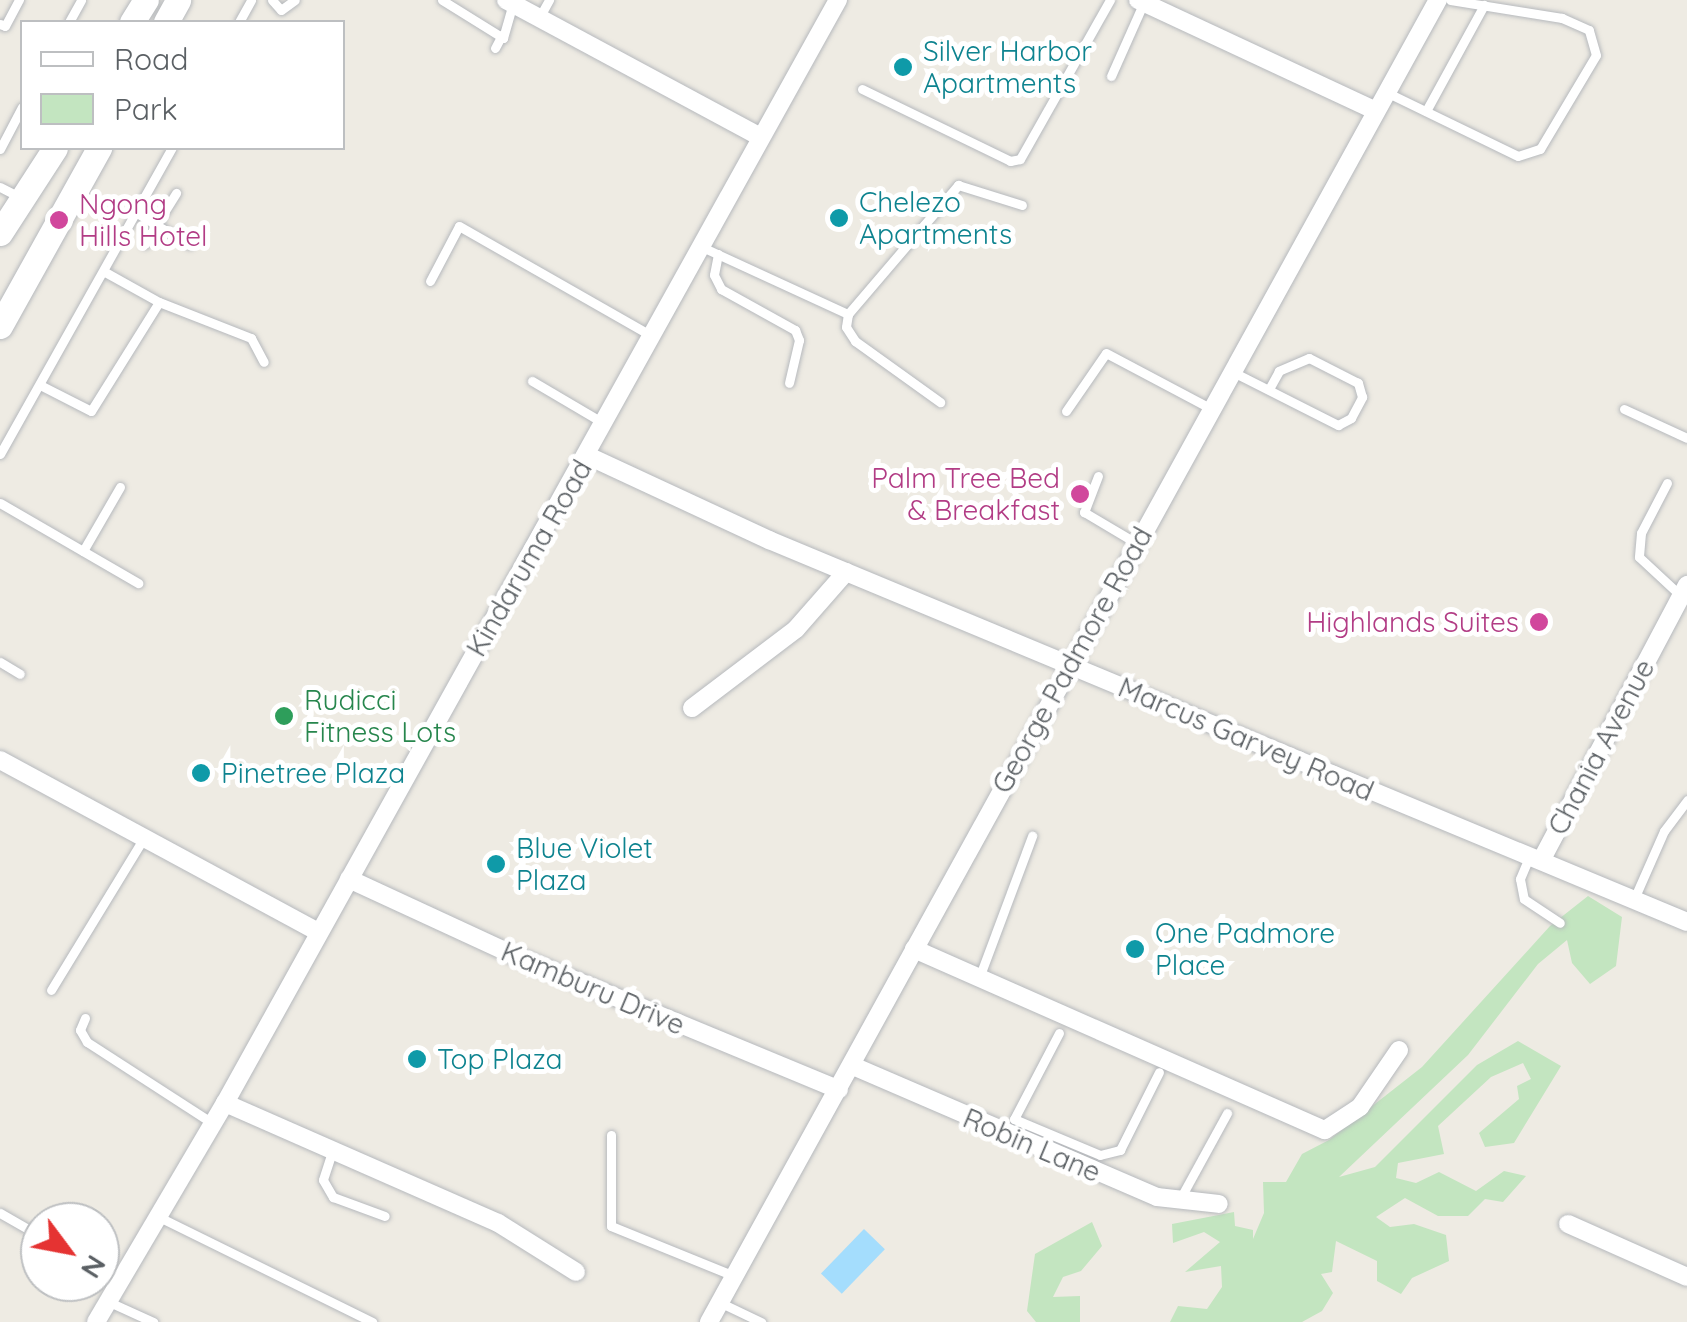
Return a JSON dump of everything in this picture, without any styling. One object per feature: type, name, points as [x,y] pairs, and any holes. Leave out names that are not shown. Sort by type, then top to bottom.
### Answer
[{"type":"main road","points":[[0,233],[12,193],[53,150]]},
{"type":"main road","points":[[0,326],[98,150]]},
{"type":"main road","points":[[0,248],[22,247],[31,261],[28,276]]},
{"type":"street","name":"Kindaruma Road","points":[[120,1279],[225,1103],[838,0]]},
{"type":"street","name":"George Padmore Road","points":[[709,1322],[1438,0]]},
{"type":"street","points":[[1141,1],[1374,110]]},
{"type":"street","points":[[510,2],[760,137]]},
{"type":"street","name":"Marcus Garvey Road","points":[[588,456],[846,572],[1537,854],[1687,922]]},
{"type":"street","points":[[692,708],[796,628],[846,572]]},
{"type":"street","name":"Chania Avenue","points":[[1537,854],[1684,590]]},
{"type":"street","points":[[0,760],[318,932]]},
{"type":"street","name":"Kamburu Drive","points":[[350,879],[509,954],[839,1090]]},
{"type":"street","points":[[914,949],[1325,1130],[1343,1124],[1360,1108],[1400,1050]]},
{"type":"street","name":"Robin Lane","points":[[852,1066],[1010,1127],[1157,1197],[1218,1204]]},
{"type":"street","points":[[225,1103],[331,1156],[498,1224],[576,1272]]},
{"type":"street","points":[[1568,1224],[1687,1277]]},
{"type":"street","name":"Kindaruma Road","points":[[96,1322],[107,1302]]},
{"type":"lane","points":[[0,24],[5,26],[19,0]]},
{"type":"lane","points":[[272,0],[281,10],[295,0]]},
{"type":"lane","points":[[442,0],[502,35]]},
{"type":"lane","points":[[539,18],[549,0]]},
{"type":"lane","points":[[862,89],[1010,160],[1020,159],[1110,0]]},
{"type":"lane","points":[[1386,92],[1518,156],[1534,154],[1596,54],[1589,30],[1578,23],[1450,0]]},
{"type":"lane","points":[[1111,76],[1141,1]]},
{"type":"lane","points":[[495,48],[510,2]]},
{"type":"lane","points":[[1426,112],[1484,5]]},
{"type":"lane","points":[[0,149],[3,134],[20,111]]},
{"type":"lane","points":[[0,454],[171,150]]},
{"type":"lane","points":[[940,402],[855,342],[846,328],[848,314],[958,185],[1022,205]]},
{"type":"lane","points":[[144,244],[176,193]]},
{"type":"lane","points":[[137,213],[190,245]]},
{"type":"lane","points":[[430,280],[460,226],[650,335]]},
{"type":"lane","points":[[699,246],[848,314]]},
{"type":"lane","points":[[718,254],[714,275],[721,288],[795,330],[799,340],[789,384]]},
{"type":"lane","points":[[105,272],[159,302],[252,338],[264,362]]},
{"type":"lane","points":[[40,385],[91,411],[159,302]]},
{"type":"lane","points":[[1066,411],[1106,353],[1210,408]]},
{"type":"lane","points":[[1230,371],[1338,424],[1351,418],[1362,396],[1358,383],[1309,358],[1279,370],[1269,389]]},
{"type":"lane","points":[[532,381],[604,423]]},
{"type":"lane","points":[[1624,408],[1687,438]]},
{"type":"lane","points":[[1098,476],[1084,512],[1136,543]]},
{"type":"lane","points":[[1667,483],[1641,533],[1638,557],[1684,590]]},
{"type":"lane","points":[[82,550],[120,488]]},
{"type":"lane","points":[[0,503],[138,583]]},
{"type":"lane","points":[[0,662],[20,674]]},
{"type":"lane","points":[[1634,899],[1664,830],[1687,800]]},
{"type":"lane","points":[[979,978],[1032,836]]},
{"type":"lane","points":[[51,990],[143,839]]},
{"type":"lane","points":[[1537,854],[1520,879],[1524,899],[1560,923]]},
{"type":"lane","points":[[85,1018],[80,1030],[87,1042],[212,1124]]},
{"type":"lane","points":[[1060,1033],[1010,1127],[1111,1154],[1120,1150],[1159,1072]]},
{"type":"lane","points":[[1180,1199],[1227,1113]]},
{"type":"lane","points":[[611,1135],[611,1226],[734,1276]]},
{"type":"lane","points":[[331,1156],[323,1180],[332,1197],[384,1216]]},
{"type":"lane","points":[[157,1216],[372,1322]]},
{"type":"lane","points":[[107,1302],[153,1322]]},
{"type":"lane","points":[[720,1302],[760,1322]]},
{"type":"green space","points":[[1588,896],[1622,917],[1616,966],[1590,984],[1572,963],[1567,940],[1538,964],[1468,1055],[1339,1177],[1375,1167],[1477,1065],[1518,1041],[1561,1066],[1514,1143],[1485,1147],[1479,1133],[1519,1099],[1517,1086],[1531,1079],[1523,1063],[1491,1077],[1438,1126],[1444,1154],[1398,1163],[1396,1178],[1416,1183],[1439,1172],[1476,1191],[1504,1171],[1526,1176],[1503,1202],[1485,1199],[1468,1216],[1438,1216],[1405,1198],[1376,1217],[1390,1227],[1414,1224],[1446,1235],[1449,1261],[1412,1278],[1401,1294],[1377,1281],[1377,1261],[1336,1241],[1332,1272],[1321,1274],[1333,1293],[1322,1311],[1302,1322],[1170,1322],[1178,1306],[1207,1309],[1222,1287],[1221,1266],[1185,1272],[1220,1242],[1204,1232],[1173,1243],[1172,1224],[1234,1212],[1235,1226],[1253,1230],[1253,1239],[1264,1213],[1263,1182],[1286,1182],[1302,1154],[1329,1140],[1422,1067],[1550,926]]},
{"type":"green space","points":[[1092,1222],[1102,1246],[1081,1271],[1063,1277],[1053,1297],[1080,1296],[1080,1322],[1036,1322],[1027,1311],[1035,1254]]},
{"type":"water","points":[[864,1229],[885,1249],[842,1294],[821,1274]]},
{"type":"place","name":"Silver Harbor Apartments","points":[[903,67]]},
{"type":"place","name":"Chelezo Apartments","points":[[839,218]]},
{"type":"place","name":"Ngong Hills Hotel","points":[[59,220]]},
{"type":"place","name":"Palm Tree Bed & Breakfast","points":[[1080,494]]},
{"type":"place","name":"Highlands Suites","points":[[1539,622]]},
{"type":"place","name":"Rudicci Fitness Lots","points":[[284,716]]},
{"type":"place","name":"Pinetree Plaza","points":[[201,773]]},
{"type":"place","name":"Blue Violet Plaza","points":[[496,864]]},
{"type":"place","name":"One Padmore Place","points":[[1135,949]]},
{"type":"place","name":"Top Plaza","points":[[417,1059]]}]
